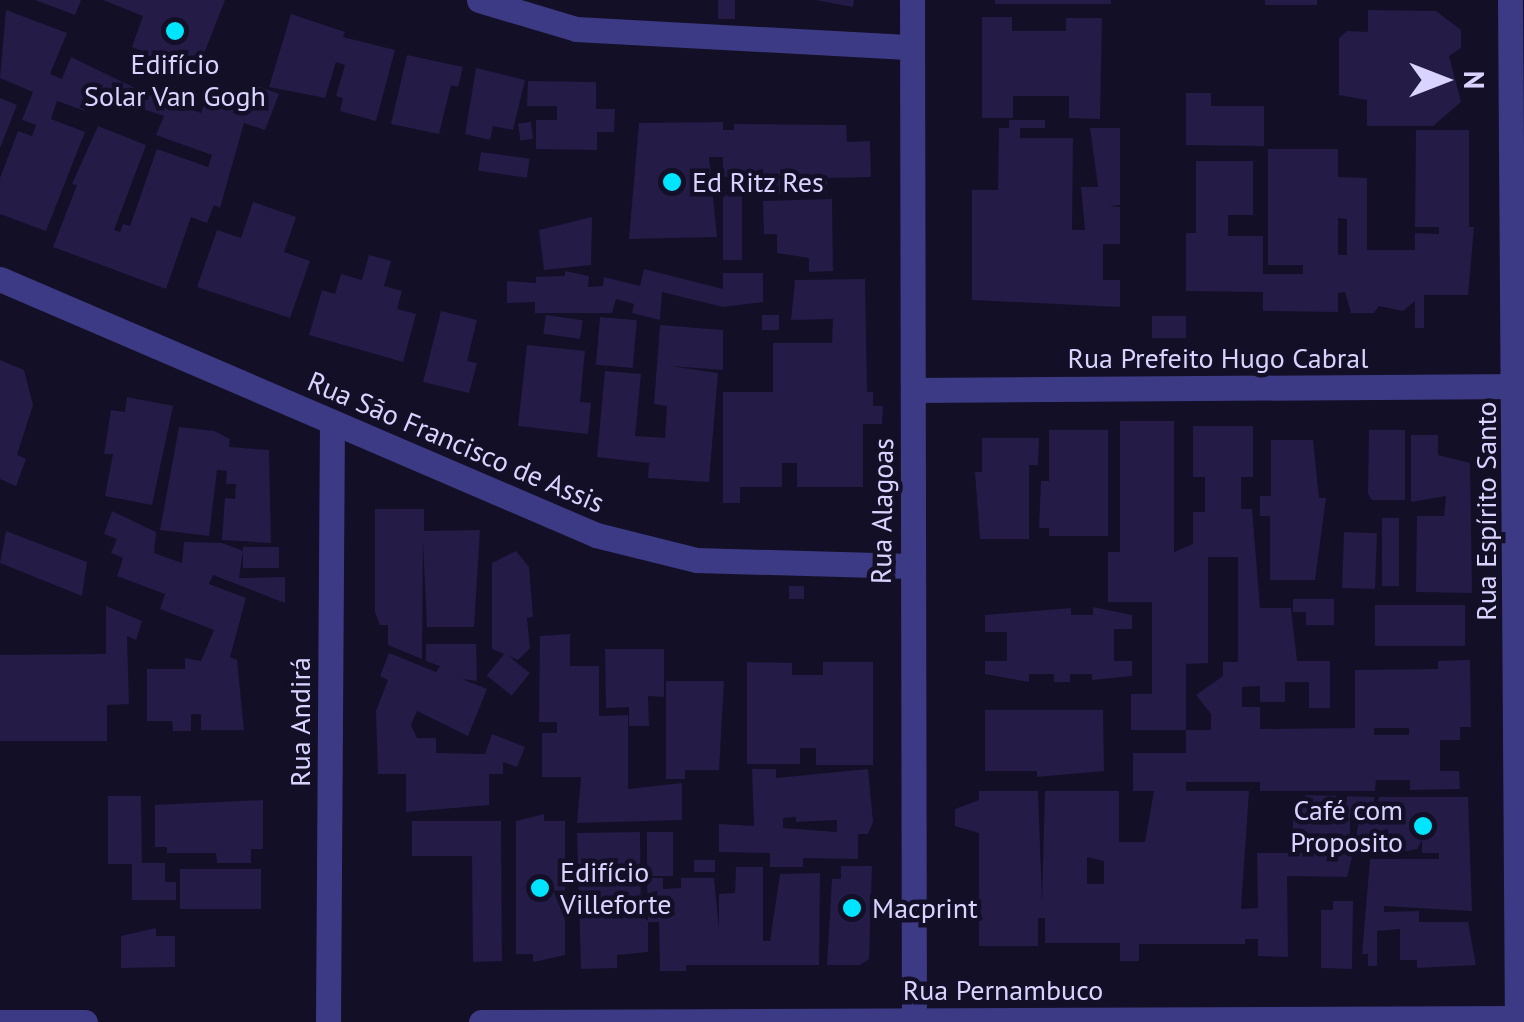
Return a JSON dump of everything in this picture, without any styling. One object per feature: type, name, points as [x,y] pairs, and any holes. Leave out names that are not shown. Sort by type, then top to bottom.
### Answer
[{"type":"street","points":[[479,0],[576,29],[912,46]]},
{"type":"street","name":"Rua Alagoas","points":[[912,0],[914,1021]]},
{"type":"street","name":"Rua Espírito Santo","points":[[1510,0],[1520,386],[1519,1019]]},
{"type":"street","name":"Rua São Francisco de Assis","points":[[0,279],[596,535],[696,560],[911,566]]},
{"type":"street","name":"Rua Prefeito Hugo Cabral","points":[[913,390],[1520,386]]},
{"type":"street","name":"Rua Andirá","points":[[328,1022],[332,422]]},
{"type":"street","name":"Rua Pernambuco","points":[[481,1022],[1519,1019]]},
{"type":"street","points":[[0,1022],[85,1022]]},
{"type":"building","points":[[35,0],[81,0],[75,15]]},
{"type":"building","name":"Edifício Solar Van Gogh","points":[[103,0],[225,0],[196,74],[139,58],[142,51],[132,47],[143,16]]},
{"type":"building","points":[[718,0],[735,0],[735,19],[718,19]]},
{"type":"building","points":[[816,0],[854,0],[853,7]]},
{"type":"building","points":[[995,0],[1111,0],[1111,4],[995,4]]},
{"type":"building","points":[[1265,0],[1317,0],[1317,5],[1265,5]]},
{"type":"building","points":[[6,10],[67,33],[50,74],[62,79],[71,57],[162,101],[166,85],[187,90],[181,106],[201,113],[207,96],[248,113],[258,86],[279,94],[265,130],[244,123],[220,208],[214,205],[207,223],[191,217],[166,289],[53,247],[77,185],[72,184],[98,126],[146,145],[114,230],[120,232],[123,224],[130,226],[157,149],[208,167],[212,155],[156,135],[164,116],[92,92],[85,111],[57,101],[51,119],[85,132],[46,231],[0,214],[0,178],[18,131],[32,136],[36,125],[22,120],[33,92],[0,78]]},
{"type":"building","points":[[1368,10],[1436,11],[1461,30],[1461,48],[1449,56],[1461,102],[1433,126],[1367,126],[1367,100],[1339,95],[1339,38],[1347,31],[1368,32]]},
{"type":"building","points":[[291,14],[345,32],[343,37],[395,50],[376,121],[340,111],[343,98],[336,96],[345,65],[336,62],[325,98],[269,87]]},
{"type":"building","points":[[982,17],[1012,17],[1012,31],[1066,31],[1066,18],[1102,18],[1100,119],[1069,118],[1069,96],[1013,96],[1013,118],[982,118]]},
{"type":"building","points":[[407,55],[463,67],[458,87],[451,85],[439,134],[391,124]]},
{"type":"building","points":[[476,68],[525,80],[513,130],[493,126],[490,140],[465,134]]},
{"type":"building","points":[[528,81],[596,82],[596,109],[615,109],[614,132],[597,132],[597,150],[536,149],[536,120],[557,120],[557,106],[527,106]]},
{"type":"building","points":[[1186,93],[1211,93],[1211,106],[1264,106],[1264,146],[1186,145]]},
{"type":"building","points":[[0,98],[17,105],[0,148]]},
{"type":"building","points":[[1009,120],[1045,120],[1045,128],[1020,128],[1020,138],[1073,138],[1072,230],[1085,230],[1081,187],[1098,187],[1090,128],[1120,128],[1120,205],[1109,206],[1120,207],[1120,244],[1103,244],[1103,280],[1120,280],[1120,307],[972,300],[972,190],[998,190],[999,128],[1009,128]]},
{"type":"building","points":[[531,122],[533,139],[520,140],[518,124]]},
{"type":"building","points":[[723,122],[723,130],[734,130],[734,124],[846,125],[847,142],[870,141],[871,177],[827,178],[827,193],[798,194],[798,178],[789,178],[789,194],[753,195],[752,176],[723,177],[723,157],[709,157],[717,237],[629,239],[639,123]]},
{"type":"building","points":[[1416,130],[1469,130],[1469,227],[1474,227],[1468,295],[1424,295],[1424,328],[1415,328],[1415,301],[1403,311],[1379,306],[1374,313],[1351,313],[1345,292],[1338,293],[1338,312],[1263,311],[1263,292],[1186,291],[1186,233],[1196,233],[1196,161],[1253,161],[1253,215],[1228,215],[1228,236],[1263,236],[1263,274],[1303,274],[1303,265],[1268,265],[1268,149],[1338,149],[1338,177],[1367,178],[1367,250],[1415,250],[1415,233],[1439,234],[1439,227],[1415,227]],"holes":[[[1338,218],[1347,219],[1347,255],[1338,255]]]},
{"type":"building","points":[[481,152],[530,159],[527,178],[478,171]]},
{"type":"building","points":[[723,195],[742,195],[742,260],[723,260]]},
{"type":"building","points":[[832,199],[833,271],[809,272],[809,258],[777,253],[777,234],[764,234],[763,201]]},
{"type":"building","points":[[253,202],[296,217],[284,252],[310,261],[290,318],[197,287],[217,230],[241,238]]},
{"type":"building","points":[[592,217],[591,265],[544,270],[539,230]]},
{"type":"building","points":[[369,255],[391,261],[384,286],[402,291],[397,309],[416,314],[403,362],[309,335],[322,290],[335,294],[341,274],[362,280]]},
{"type":"building","points":[[644,269],[723,289],[723,273],[763,273],[763,302],[723,307],[662,292],[660,320],[632,313],[634,304],[616,299],[612,313],[535,313],[535,302],[507,303],[507,281],[536,283],[536,277],[565,276],[565,271],[589,276],[588,287],[603,286],[604,277],[640,286]]},
{"type":"building","points":[[865,279],[867,392],[873,392],[873,406],[883,406],[882,424],[863,424],[863,487],[797,487],[797,463],[782,463],[782,487],[740,487],[740,503],[723,503],[723,392],[773,392],[773,343],[832,343],[833,319],[791,320],[795,280]]},
{"type":"building","points":[[441,311],[477,320],[467,361],[477,363],[469,393],[423,382]]},
{"type":"building","points":[[546,315],[583,320],[580,339],[543,334]]},
{"type":"building","points":[[762,315],[779,315],[779,330],[762,330]]},
{"type":"building","points":[[1152,316],[1186,316],[1186,338],[1152,338]]},
{"type":"building","points":[[600,317],[637,320],[633,368],[596,365]]},
{"type":"building","points":[[660,325],[723,330],[723,370],[670,366],[718,373],[709,482],[648,478],[649,463],[597,457],[605,371],[641,374],[635,436],[665,438],[667,406],[654,404]]},
{"type":"building","points":[[527,345],[585,351],[580,402],[591,403],[588,434],[518,426]]},
{"type":"building","points":[[0,360],[24,370],[33,405],[17,455],[26,459],[16,486],[0,479]]},
{"type":"building","points":[[127,397],[173,406],[152,505],[105,496],[113,454],[104,454],[111,410],[125,412]]},
{"type":"building","points":[[1120,421],[1174,421],[1174,552],[1193,544],[1193,512],[1205,512],[1205,477],[1193,477],[1193,426],[1253,426],[1253,477],[1241,477],[1241,509],[1252,509],[1260,608],[1291,608],[1297,661],[1330,661],[1330,708],[1309,708],[1309,682],[1285,682],[1285,702],[1260,702],[1260,686],[1242,687],[1242,707],[1260,707],[1260,729],[1355,728],[1355,670],[1438,669],[1438,661],[1470,660],[1471,727],[1460,727],[1460,740],[1440,740],[1440,771],[1459,771],[1460,789],[1410,790],[1410,780],[1376,780],[1375,791],[1260,791],[1260,782],[1186,782],[1186,791],[1249,791],[1241,909],[1258,908],[1257,853],[1353,853],[1347,877],[1287,876],[1288,957],[1258,956],[1258,939],[1245,939],[1245,944],[1139,944],[1139,961],[1120,961],[1120,943],[1045,943],[1045,918],[1038,918],[1038,946],[979,946],[979,833],[955,826],[955,809],[979,800],[979,791],[1038,791],[1042,901],[1045,791],[1119,791],[1119,842],[1145,842],[1154,791],[1133,791],[1133,753],[1186,753],[1186,730],[1131,730],[1131,694],[1152,694],[1152,602],[1108,602],[1108,552],[1120,552]],"holes":[[[1208,557],[1238,557],[1238,662],[1223,662],[1223,676],[1196,695],[1211,714],[1211,730],[1186,730],[1186,664],[1208,663]],[[1374,728],[1409,728],[1409,735],[1374,735]],[[1087,857],[1104,861],[1104,884],[1087,884]]]},
{"type":"building","points":[[179,427],[214,431],[230,439],[229,447],[269,450],[271,543],[222,540],[225,498],[235,499],[236,484],[226,484],[227,471],[217,470],[209,536],[160,530]]},
{"type":"building","points":[[1049,430],[1108,430],[1108,536],[1049,536],[1049,528],[1039,528],[1041,481],[1049,481]]},
{"type":"building","points":[[1369,430],[1405,430],[1405,500],[1372,500],[1368,494]]},
{"type":"building","points":[[1411,435],[1438,435],[1438,455],[1470,463],[1472,593],[1416,592],[1417,516],[1444,516],[1446,496],[1411,502]]},
{"type":"building","points":[[982,438],[1039,438],[1038,465],[1029,465],[1029,539],[980,539],[975,472],[982,472]]},
{"type":"building","points":[[1271,440],[1313,440],[1319,498],[1326,498],[1315,580],[1270,580],[1270,516],[1260,516],[1260,496],[1271,496]]},
{"type":"building","points":[[375,509],[424,509],[424,531],[480,530],[474,627],[427,627],[423,542],[422,659],[388,645],[388,625],[380,625],[375,612]]},
{"type":"building","points":[[112,511],[156,532],[154,553],[182,563],[184,542],[222,543],[243,551],[239,578],[285,577],[285,603],[213,575],[209,584],[246,598],[230,657],[237,660],[244,730],[201,730],[201,714],[191,714],[191,731],[173,731],[172,721],[147,721],[147,669],[185,669],[185,658],[201,661],[214,630],[160,609],[165,594],[117,576],[123,558],[111,553],[117,539],[104,534]]},
{"type":"building","points":[[1382,518],[1399,518],[1399,586],[1382,586]]},
{"type":"building","points":[[6,531],[87,562],[82,596],[0,563]]},
{"type":"building","points":[[1344,532],[1377,533],[1375,589],[1342,588]]},
{"type":"building","points":[[243,547],[279,547],[279,568],[243,568]]},
{"type":"building","points":[[516,551],[529,567],[533,617],[527,618],[530,648],[518,660],[492,649],[492,563]]},
{"type":"building","points":[[789,586],[804,586],[804,599],[789,599]]},
{"type":"building","points":[[1293,599],[1334,599],[1334,625],[1306,625],[1306,612],[1293,612]]},
{"type":"building","points":[[1375,605],[1465,605],[1465,646],[1375,646]]},
{"type":"building","points":[[106,606],[142,621],[136,640],[127,636],[129,704],[107,705],[107,741],[0,741],[0,655],[106,654]]},
{"type":"building","points":[[1093,607],[1132,615],[1132,629],[1114,629],[1114,661],[1132,661],[1132,676],[1092,680],[1092,674],[1070,674],[1070,682],[1054,682],[1054,674],[1029,674],[1029,682],[985,674],[985,661],[1007,661],[1007,632],[985,632],[985,615],[1071,608],[1071,615],[1093,615]]},
{"type":"building","points":[[570,634],[570,666],[599,666],[599,716],[628,715],[628,789],[682,783],[682,820],[577,823],[581,777],[542,777],[542,733],[557,733],[557,722],[539,722],[540,636]]},
{"type":"building","points":[[426,644],[476,644],[477,681],[462,679],[487,689],[468,736],[417,711],[411,725],[417,738],[436,738],[436,753],[485,754],[492,734],[525,747],[517,767],[503,762],[503,774],[489,774],[489,805],[406,812],[406,774],[378,774],[376,711],[388,680],[380,676],[389,653],[436,672],[440,666],[426,661]]},
{"type":"building","points":[[605,649],[664,649],[664,697],[648,696],[649,726],[629,726],[629,707],[606,708]]},
{"type":"building","points":[[505,653],[530,673],[512,696],[487,676]]},
{"type":"building","points":[[747,662],[792,663],[792,675],[823,675],[823,662],[873,662],[873,765],[816,765],[816,748],[800,748],[800,764],[747,764]]},
{"type":"building","points":[[666,681],[724,681],[719,770],[685,770],[685,779],[666,779]]},
{"type":"building","points":[[985,710],[1103,710],[1104,771],[1037,777],[1037,771],[985,771]]},
{"type":"building","points":[[752,769],[776,769],[776,778],[868,769],[873,822],[868,834],[858,834],[858,859],[803,858],[803,867],[770,867],[770,853],[719,852],[719,824],[754,826]],"holes":[[[796,817],[796,822],[837,820],[837,832],[783,828],[783,818]]]},
{"type":"building","points":[[1305,795],[1374,797],[1374,825],[1379,797],[1468,797],[1472,911],[1384,906],[1384,912],[1419,911],[1419,922],[1468,922],[1476,965],[1417,968],[1417,960],[1400,960],[1400,929],[1377,931],[1377,966],[1368,966],[1368,954],[1362,954],[1370,859],[1439,859],[1439,853],[1422,853],[1422,840],[1417,849],[1353,853],[1360,815],[1350,815],[1350,840],[1293,840],[1293,802],[1305,802]]},
{"type":"building","points":[[108,796],[141,796],[142,863],[165,863],[165,882],[176,882],[176,900],[132,900],[132,864],[108,864]]},
{"type":"building","points":[[263,800],[263,849],[251,849],[251,863],[217,863],[216,853],[167,853],[167,847],[155,847],[155,805]]},
{"type":"building","name":"Edifício Villeforte","points":[[544,814],[544,821],[565,821],[565,955],[533,962],[533,954],[516,954],[516,821]]},
{"type":"building","points":[[412,821],[501,821],[502,961],[473,962],[472,856],[412,856]]},
{"type":"building","points":[[640,832],[641,916],[648,921],[647,878],[663,878],[663,889],[681,888],[681,878],[714,878],[719,929],[719,894],[735,893],[736,867],[763,867],[763,941],[770,941],[780,874],[820,873],[819,965],[686,965],[686,971],[660,971],[659,922],[648,922],[648,952],[617,955],[617,968],[581,969],[577,833]]},
{"type":"building","points":[[647,832],[673,832],[673,876],[647,876]]},
{"type":"building","points":[[694,860],[715,860],[715,872],[694,872]]},
{"type":"building","name":"Macprint","points":[[841,866],[872,866],[869,959],[860,965],[827,965],[832,879],[841,879]]},
{"type":"building","points":[[180,869],[261,869],[261,909],[180,909]]},
{"type":"building","points":[[1333,901],[1353,901],[1352,969],[1321,968],[1321,910],[1333,910]]},
{"type":"building","points":[[156,928],[156,936],[175,936],[175,967],[121,968],[121,936]]},
{"type":"place","name":"Edifício Solar Van Gogh","points":[[175,31]]},
{"type":"place","name":"Ed Ritz Res","points":[[672,182]]},
{"type":"place","name":"Café com Proposito","points":[[1423,826]]},
{"type":"place","name":"Edifício Villeforte","points":[[540,888]]},
{"type":"place","name":"Macprint","points":[[852,908]]}]
